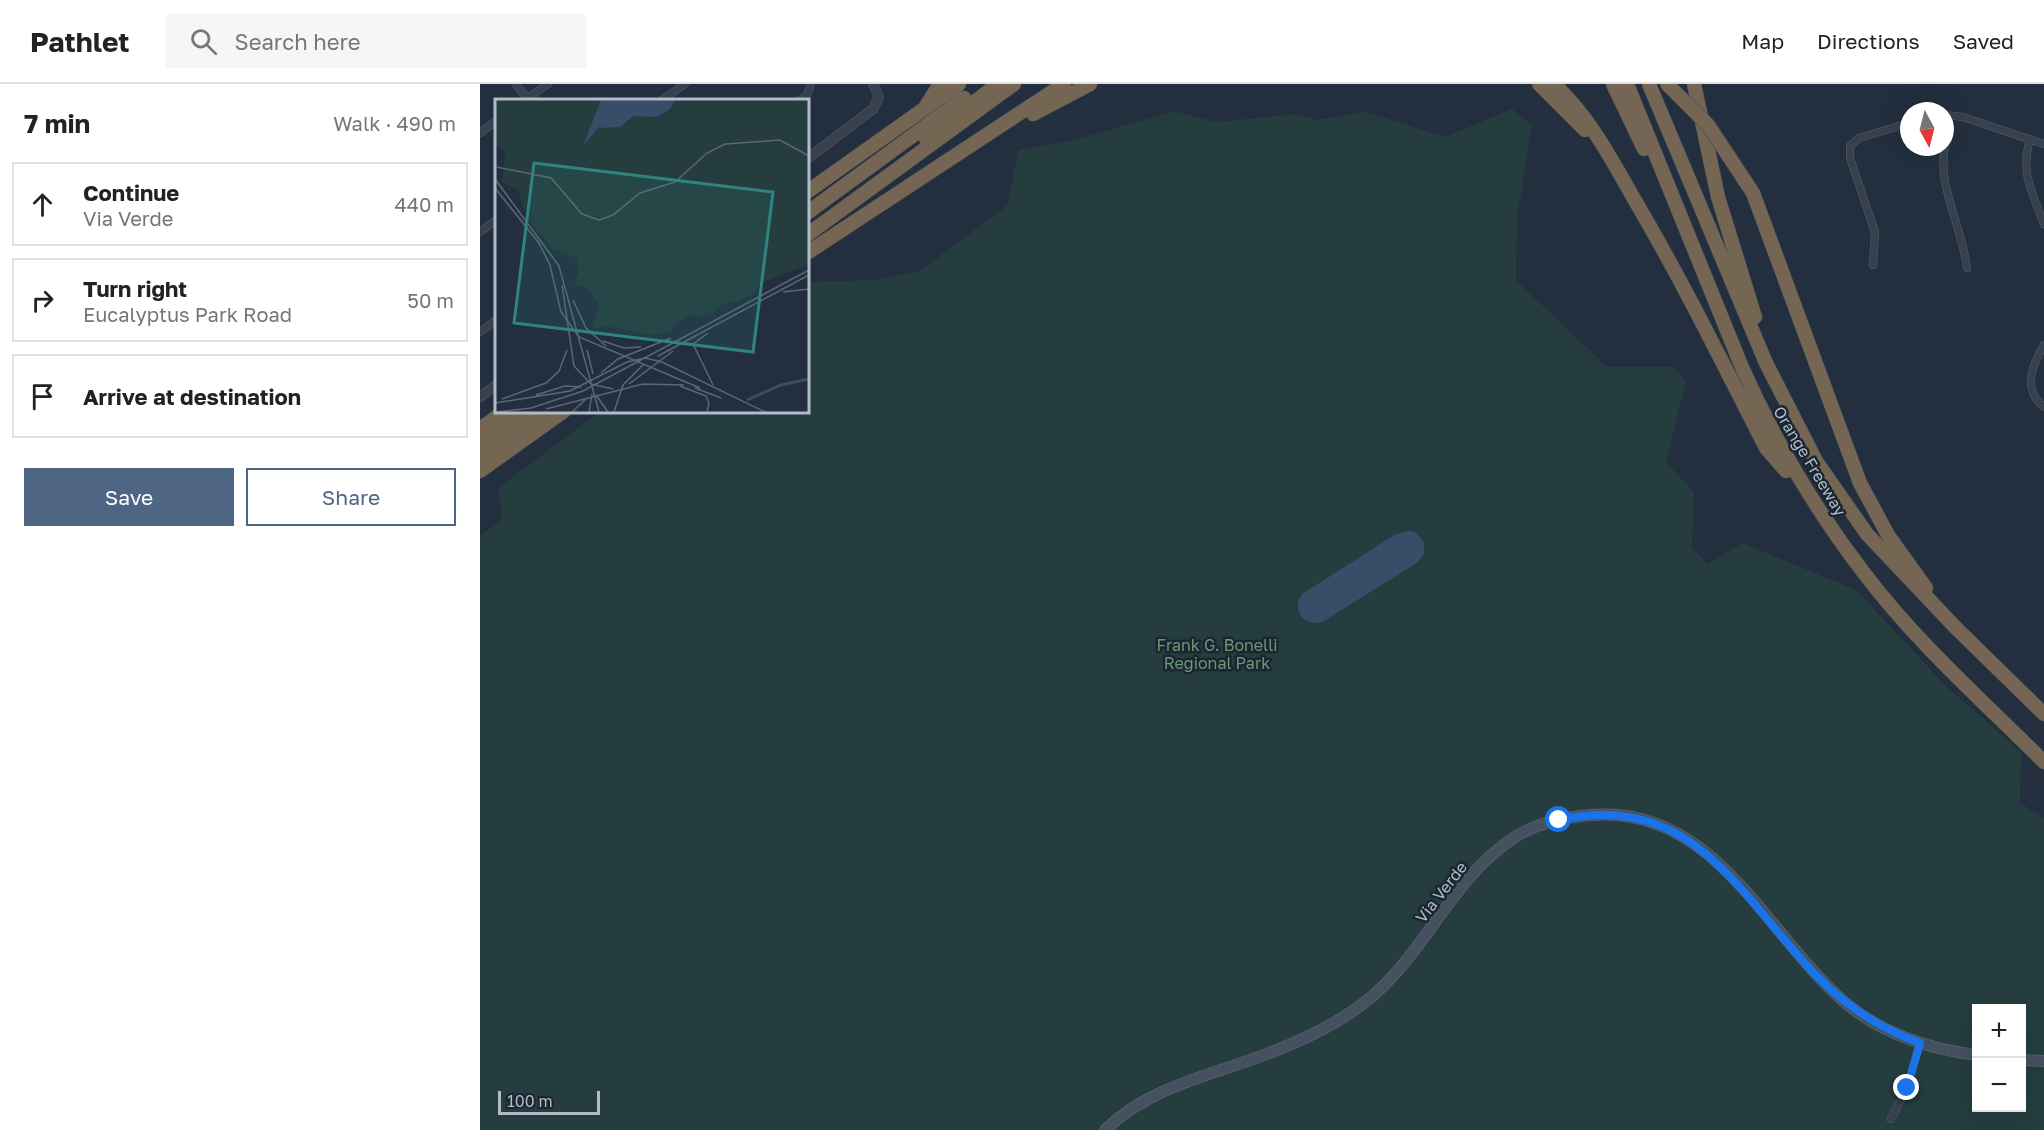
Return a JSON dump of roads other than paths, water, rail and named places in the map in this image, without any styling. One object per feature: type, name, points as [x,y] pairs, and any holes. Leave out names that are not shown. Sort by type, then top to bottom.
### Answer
[{"type":"highway","points":[[924,110],[940,84]]},
{"type":"highway","points":[[808,191],[959,84]]},
{"type":"highway","points":[[808,212],[982,84]]},
{"type":"highway","points":[[808,223],[906,154],[998,84]]},
{"type":"highway","points":[[808,234],[1014,84]]},
{"type":"highway","points":[[808,252],[1064,84]]},
{"type":"highway","points":[[998,129],[1090,84]]},
{"type":"highway","points":[[1539,84],[1584,128],[1618,171]]},
{"type":"highway","points":[[1554,84],[1576,105],[1594,129],[1683,283],[1767,448],[1828,524]]},
{"type":"highway","points":[[1613,84],[1691,242]]},
{"type":"highway","name":"Orange Freeway","points":[[1627,84],[1761,411],[1792,468],[1828,524],[1865,575],[1902,619],[2044,762]]},
{"type":"highway","name":"Orange Freeway","points":[[1649,84],[1783,402],[1816,461],[1867,534],[1956,628],[2044,714]]},
{"type":"highway","points":[[1667,84],[1708,125],[1753,193],[1860,483],[1888,535],[1956,628]]},
{"type":"highway","points":[[1694,84],[1718,197],[1761,335],[1766,363]]},
{"type":"highway","points":[[480,429],[504,412]]},
{"type":"highway","points":[[480,445],[526,412]]},
{"type":"highway","points":[[480,457],[543,412]]},
{"type":"highway","points":[[480,471],[563,412]]},
{"type":"main road","name":"Via Verde","points":[[1106,1130],[1118,1118],[1148,1098],[1185,1082],[1263,1056],[1339,1020],[1365,1002],[1408,961],[1463,884],[1490,857],[1516,836],[1541,825],[1575,816],[1614,814],[1635,818],[1665,827],[1693,842],[1745,889],[1814,973],[1835,993],[1874,1023],[1920,1043],[1972,1055]]},
{"type":"main road","points":[[2026,1060],[2044,1061]]},
{"type":"street","points":[[516,84],[526,99]]},
{"type":"street","points":[[528,99],[548,84]]},
{"type":"street","points":[[663,99],[685,84]]},
{"type":"street","points":[[808,158],[869,113],[877,104],[878,91],[873,84]]},
{"type":"street","points":[[801,99],[812,86]]},
{"type":"street","points":[[1954,116],[1986,123],[2044,144]]},
{"type":"street","points":[[480,133],[495,122]]},
{"type":"street","points":[[1873,265],[1875,232],[1850,158],[1850,146],[1859,138],[1900,126]]},
{"type":"street","points":[[2030,139],[2024,160],[2026,177],[2044,224]]},
{"type":"street","points":[[1944,156],[1945,182],[1963,241],[1967,268]]},
{"type":"street","points":[[480,232],[495,221]]},
{"type":"street","points":[[480,332],[495,321]]},
{"type":"street","points":[[2044,345],[2032,365],[2030,383],[2036,400],[2044,407]]},
{"type":"street","points":[[480,397],[495,387]]},
{"type":"street","points":[[1891,1119],[1907,1088],[1920,1043]]},
{"type":"water","points":[[1415,532],[1424,542],[1424,554],[1417,563],[1322,622],[1309,622],[1301,616],[1298,605],[1302,594],[1396,534]]},
{"type":"park label","name":"Frank G. Bonelli Regional Park","points":[[1217,654]]}]
